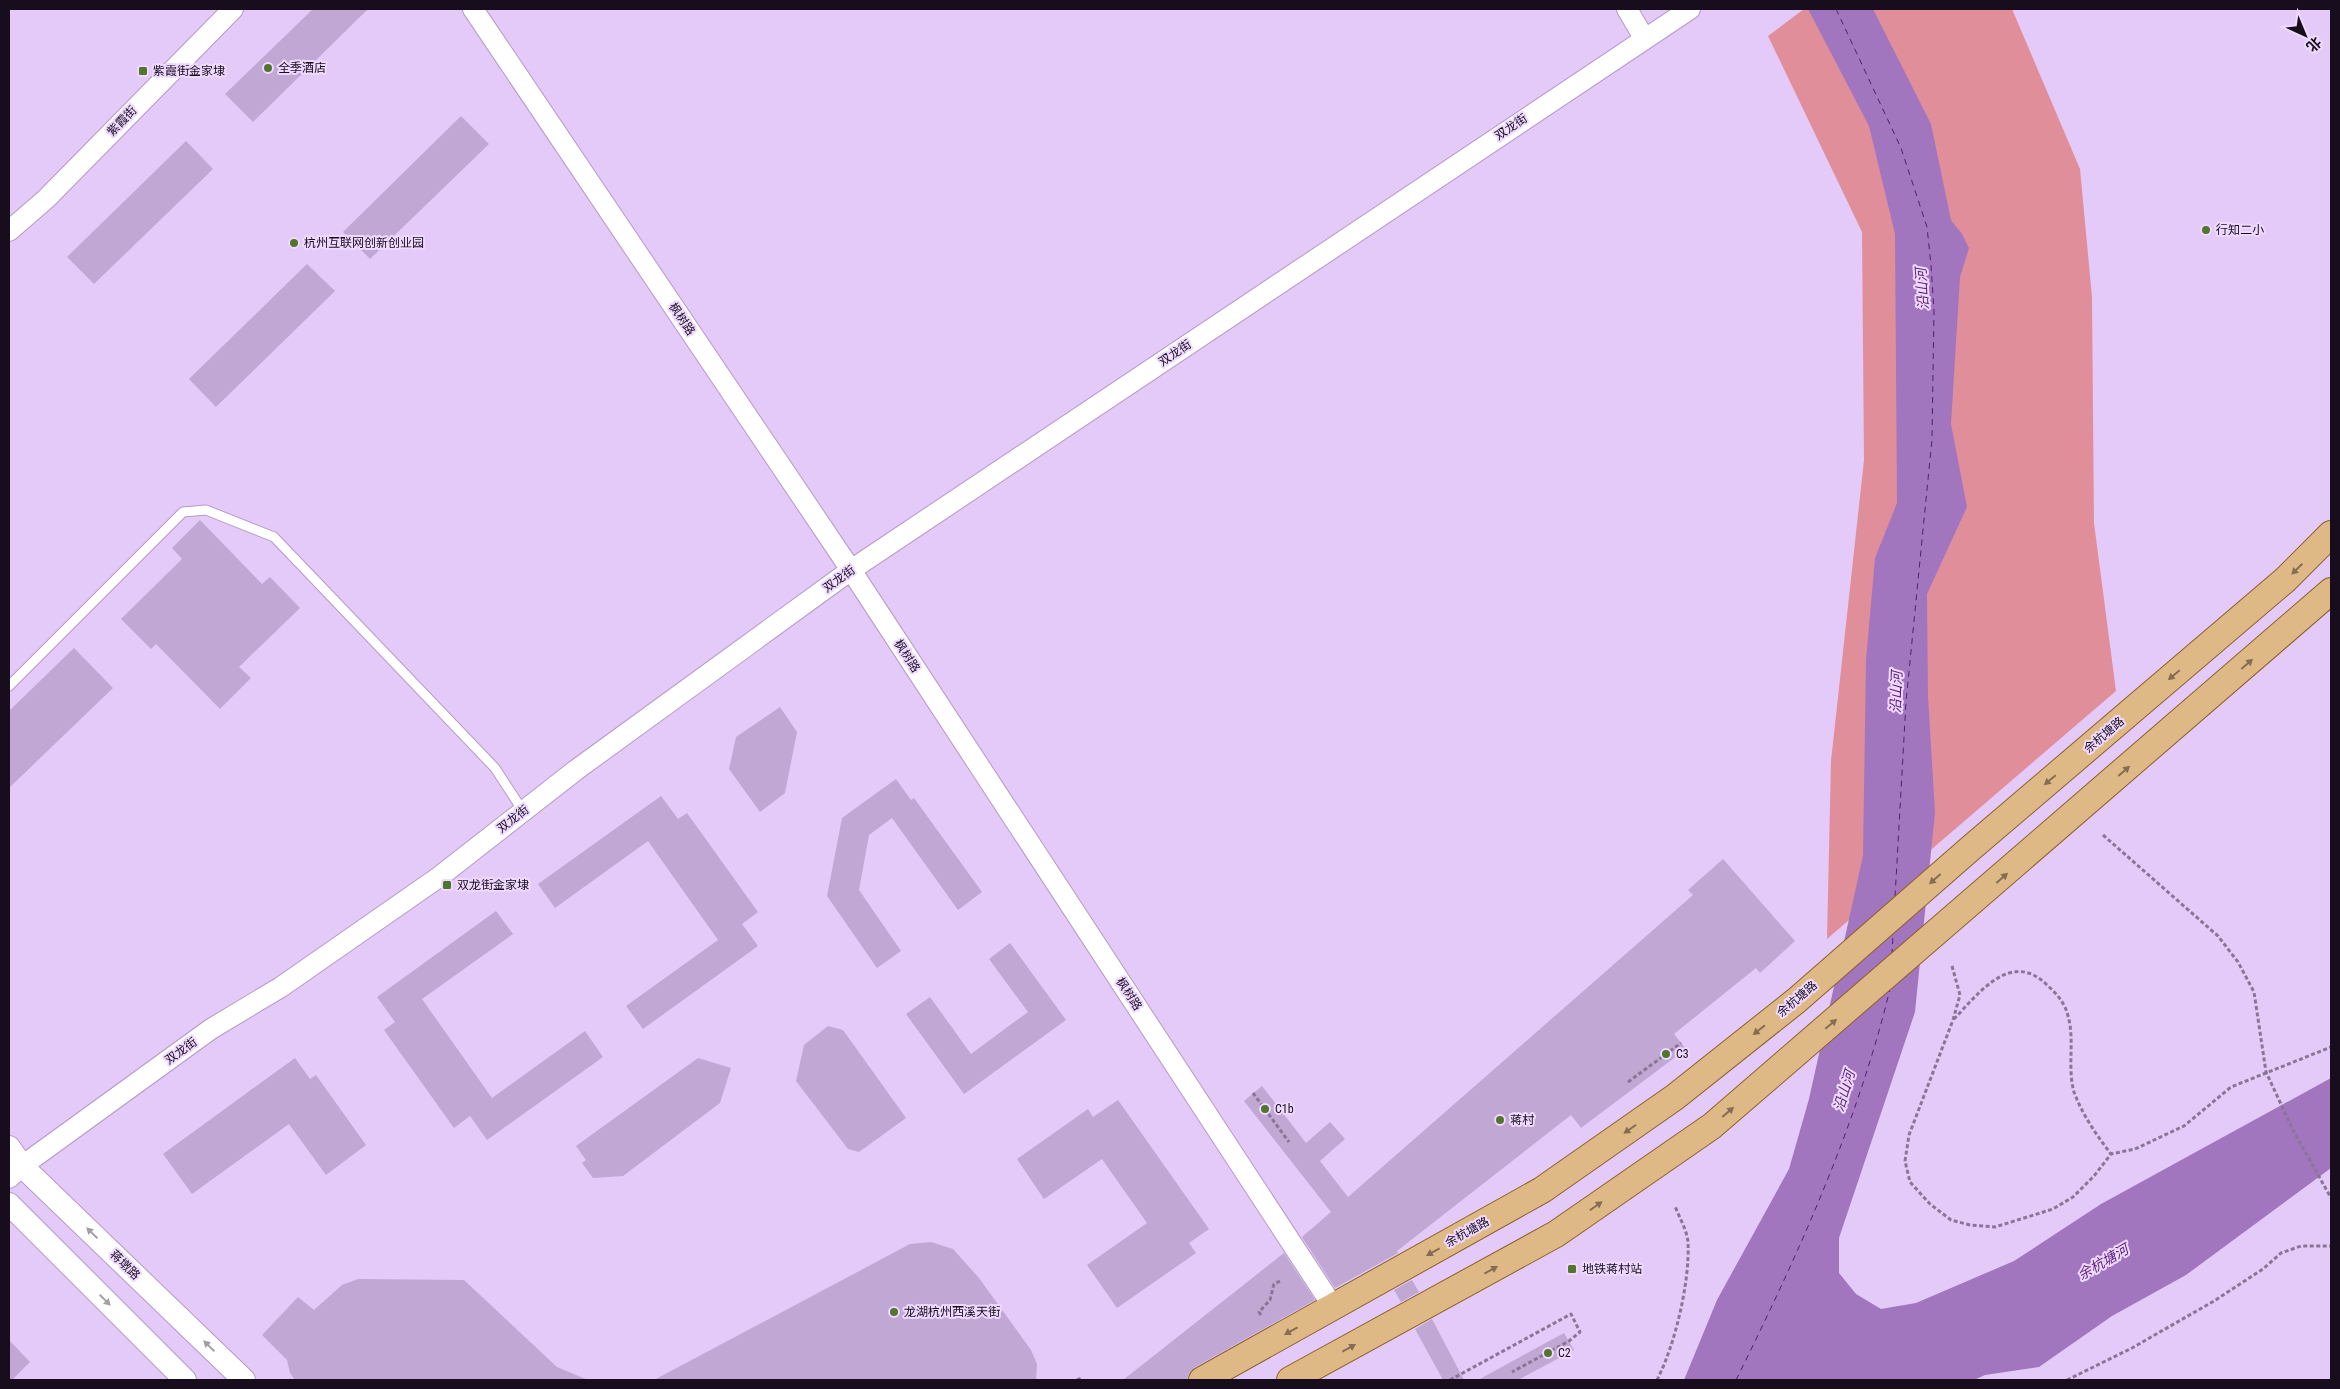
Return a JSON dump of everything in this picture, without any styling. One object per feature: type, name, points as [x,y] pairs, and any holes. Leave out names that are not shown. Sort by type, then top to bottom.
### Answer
[{"type":"main road","name":"余杭塘路","points":[[1202,1380],[1334,1308],[1542,1190],[1675,1097],[1797,1000],[1972,847],[2285,580],[2331,534]]},
{"type":"main road","points":[[1290,1380],[1556,1234],[1712,1126],[1965,910],[2331,591]]},
{"type":"main road","name":"蒋墩路","points":[[9,1147],[16,1172],[244,1380]]},
{"type":"main road","points":[[9,1204],[185,1380]]},
{"type":"street","name":"紫霞街","points":[[9,231],[46,199],[233,9]]},
{"type":"street","name":"枫树路","points":[[473,9],[851,570],[1334,1308]]},
{"type":"street","points":[[1627,9],[1644,38]]},
{"type":"street","name":"双龙街","points":[[16,1172],[212,1030],[281,987],[439,877],[576,770],[851,570],[1684,13]]},
{"type":"lane","points":[[9,686],[183,512],[206,510],[274,537],[495,768],[523,811]]},
{"type":"path","points":[[2103,835],[2218,936],[2238,962],[2254,992],[2266,1072],[2293,1130],[2331,1198]]},
{"type":"path","points":[[1952,966],[1960,995],[1954,1020],[1909,1136],[1905,1161],[1910,1182],[1930,1204],[1951,1220],[1970,1225],[1995,1227],[2054,1209],[2073,1197],[2094,1176],[2111,1154],[2134,1148],[2184,1126],[2231,1087],[2331,1047]]},
{"type":"path","points":[[1954,1020],[1989,982],[2009,972],[2028,972],[2045,982],[2061,999],[2068,1016],[2074,1092],[2096,1134],[2111,1154]]},
{"type":"path","points":[[1628,1082],[1681,1043]]},
{"type":"path","points":[[1253,1093],[1289,1142]]},
{"type":"path","points":[[1657,1380],[1664,1367],[1680,1314],[1685,1283],[1688,1240],[1675,1206]]},
{"type":"path","points":[[2066,1380],[2132,1348],[2214,1301],[2263,1269],[2281,1253],[2301,1246],[2331,1246]]},
{"type":"path","points":[[1260,1315],[1259,1312],[1270,1300],[1274,1284],[1280,1281]]},
{"type":"path","points":[[1450,1380],[1571,1314],[1580,1332],[1569,1341],[1512,1372]]},
{"type":"path","points":[[1077,1380],[1082,1378]]},
{"type":"shaded area","points":[[1804,9],[2012,9],[2080,169],[2092,297],[2094,523],[2116,691],[1827,939],[1831,761],[1864,460],[1862,232],[1768,36]]},
{"type":"water","points":[[1808,9],[1873,9],[1931,124],[1951,220],[1962,234],[1969,248],[1960,277],[1951,424],[1967,507],[1927,594],[1928,696],[1935,812],[1915,1012],[1839,1238],[1839,1273],[1856,1294],[1881,1309],[1916,1303],[2014,1261],[2101,1204],[2331,1078],[2331,1168],[2186,1275],[2112,1316],[2039,1367],[1985,1375],[1974,1380],[1684,1380],[1717,1300],[1789,1169],[1809,1099],[1863,856],[1866,660],[1875,558],[1897,503],[1895,234],[1869,126]]},
{"type":"building","points":[[313,9],[368,9],[253,122],[225,94]]},
{"type":"building","points":[[461,116],[489,144],[370,259],[343,232]]},
{"type":"building","points":[[186,141],[213,169],[94,284],[67,257]]},
{"type":"building","points":[[307,264],[335,291],[216,407],[189,379]]},
{"type":"building","points":[[200,520],[262,584],[270,577],[300,608],[239,667],[251,678],[220,709],[156,644],[151,649],[121,619],[182,559],[172,548]]},
{"type":"building","points":[[74,648],[113,688],[9,788],[9,711]]},
{"type":"building","points":[[780,707],[797,732],[785,793],[760,812],[729,769],[736,737]]},
{"type":"building","points":[[896,779],[911,800],[914,798],[982,892],[958,910],[892,818],[869,835],[859,890],[901,951],[877,968],[827,896],[842,818]]},
{"type":"building","points":[[661,796],[678,819],[687,813],[758,912],[742,924],[758,946],[643,1029],[626,1006],[718,940],[648,841],[555,908],[538,884]]},
{"type":"building","name":"蒋村","points":[[1723,859],[1795,941],[1760,973],[1756,968],[1674,1034],[1686,1049],[1581,1128],[1571,1115],[1397,1251],[1398,1253],[1335,1288],[1302,1237],[1331,1212],[1244,1101],[1262,1086],[1306,1143],[1330,1122],[1345,1139],[1320,1161],[1348,1197],[1693,895],[1688,890]]},
{"type":"building","points":[[496,911],[513,934],[422,999],[492,1098],[585,1031],[603,1057],[487,1140],[470,1116],[454,1128],[384,1030],[395,1022],[377,997]]},
{"type":"building","points":[[1010,943],[1066,1020],[964,1094],[906,1014],[930,997],[971,1054],[1028,1012],[989,959]]},
{"type":"building","points":[[828,1026],[843,1030],[906,1118],[859,1152],[848,1149],[796,1081],[804,1045]]},
{"type":"building","points":[[295,1058],[310,1079],[316,1075],[366,1145],[326,1175],[289,1124],[192,1194],[163,1154]]},
{"type":"building","points":[[698,1058],[731,1068],[720,1103],[623,1176],[593,1178],[582,1163],[586,1160],[576,1146]]},
{"type":"building","points":[[1118,1100],[1209,1229],[1189,1243],[1196,1253],[1117,1308],[1087,1265],[1147,1223],[1102,1159],[1044,1199],[1017,1159],[1088,1109],[1093,1117]]},
{"type":"building","name":"龙湖杭州西溪天街","points":[[931,1242],[953,1249],[979,1278],[1031,1350],[1037,1364],[1036,1380],[654,1380],[910,1244]]},
{"type":"building","points":[[1284,1253],[1315,1300],[1195,1367],[1189,1373],[1187,1380],[1123,1380]]},
{"type":"building","points":[[358,1279],[464,1280],[557,1367],[588,1380],[295,1380],[290,1373],[287,1360],[262,1335],[298,1297],[314,1310],[342,1285]]},
{"type":"building","points":[[1412,1280],[1419,1292],[1401,1302],[1394,1290]]},
{"type":"building","points":[[1432,1319],[1464,1380],[1443,1380],[1415,1329]]},
{"type":"building","points":[[1564,1333],[1574,1350],[1518,1380],[1478,1380]]},
{"type":"building","points":[[9,1340],[30,1362],[12,1380],[9,1380]]},
{"type":"ferry route","points":[[1836,9],[1901,148],[1927,227],[1931,265],[1934,311],[1932,439],[1906,702],[1895,897]]},
{"type":"ferry route","points":[[1892,955],[1893,934]]},
{"type":"ferry route","points":[[1736,1380],[1782,1285],[1824,1189],[1861,1090],[1890,989]]},
{"type":"place","name":"全季酒店","points":[[268,68]]},
{"type":"place","name":"紫霞街金家埭","points":[[143,71]]},
{"type":"place","name":"行知二小","points":[[2206,230]]},
{"type":"place","name":"杭州互联网创新创业园","points":[[294,243]]},
{"type":"place","name":"双龙街金家埭","points":[[447,885]]},
{"type":"place","name":"C3","points":[[1666,1054]]},
{"type":"place","name":"C1b","points":[[1265,1109]]},
{"type":"place","name":"蒋村","points":[[1500,1120]]},
{"type":"place","name":"地铁蒋村站","points":[[1572,1269]]},
{"type":"place","name":"龙湖杭州西溪天街","points":[[894,1312]]},
{"type":"place","name":"C2","points":[[1548,1353]]},
{"type":"water label","name":"沿山河","points":[[1922,289]]},
{"type":"water label","name":"沿山河","points":[[1896,692]]},
{"type":"water label","name":"沿山河","points":[[1844,1091]]},
{"type":"water label","name":"余杭塘河","points":[[2103,1262]]}]
